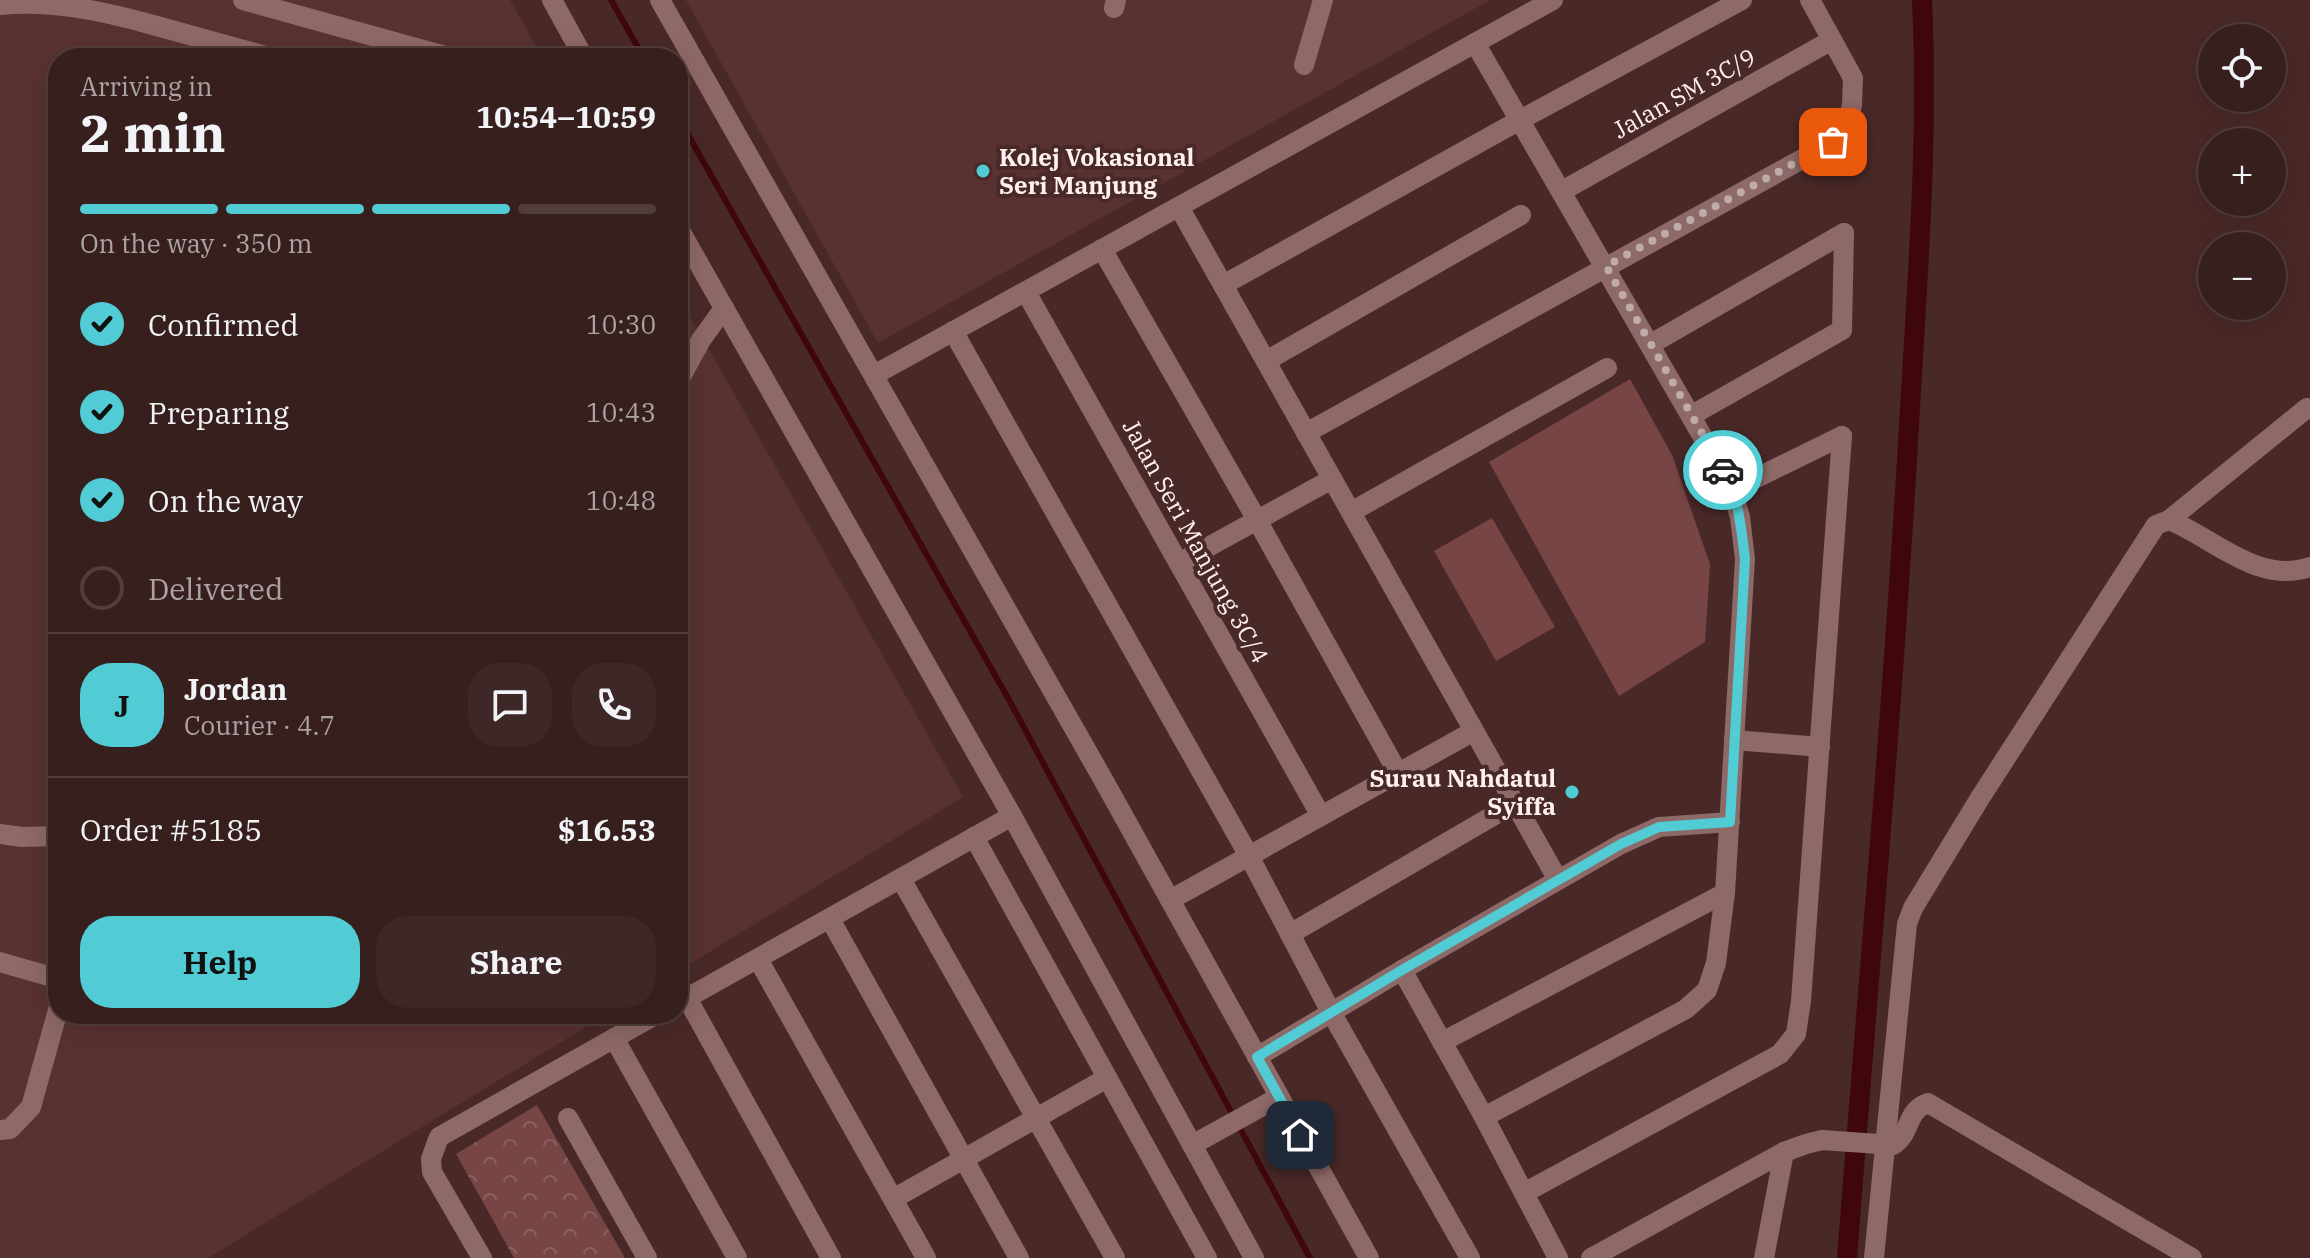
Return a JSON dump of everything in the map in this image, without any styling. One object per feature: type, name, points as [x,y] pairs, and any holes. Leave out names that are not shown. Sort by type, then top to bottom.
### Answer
[{"type":"street","points":[[243,0],[402,48]]},
{"type":"street","points":[[552,0],[578,48]]},
{"type":"street","points":[[660,0],[687,48]]},
{"type":"street","points":[[1304,65],[1323,0]]},
{"type":"street","points":[[874,375],[1553,0]]},
{"type":"street","points":[[1223,285],[1742,0]]},
{"type":"street","points":[[1306,433],[1833,142],[1847,124],[1852,105],[1853,78],[1810,0]]},
{"type":"street","points":[[0,5],[24,1],[90,4],[239,48]]},
{"type":"street","name":"Jalan SM 3C/9","points":[[1562,191],[1832,40]]},
{"type":"street","points":[[1475,43],[1692,415],[1732,490],[1740,517],[1745,559],[1725,893],[1716,963],[1707,990],[1686,1009],[1484,1117]]},
{"type":"street","points":[[688,49],[1369,1258]]},
{"type":"street","points":[[1179,207],[1558,880]]},
{"type":"street","points":[[1266,361],[1521,215]]},
{"type":"street","points":[[1651,344],[1844,233],[1842,330],[1692,415]]},
{"type":"street","points":[[688,245],[1012,816],[1254,1258]]},
{"type":"street","points":[[1102,249],[1398,773]]},
{"type":"street","name":"Jalan Seri Manjung 3C/4","points":[[1026,292],[1321,816]]},
{"type":"street","points":[[688,363],[724,308]]},
{"type":"street","points":[[953,331],[1249,856],[1331,1012],[1470,1258]]},
{"type":"street","points":[[688,350],[692,355]]},
{"type":"street","points":[[1351,512],[1607,368]]},
{"type":"street","points":[[1874,1258],[1876,1144],[1907,924],[1913,908],[1988,785],[2156,525],[2169,520],[2307,408]]},
{"type":"street","points":[[1524,1193],[1780,1054],[1796,1034],[1801,1001],[1842,436],[1732,490]]},
{"type":"street","points":[[1179,563],[1332,479]]},
{"type":"street","points":[[2169,520],[2190,528],[2241,560],[2276,571],[2299,571],[2310,567]]},
{"type":"street","points":[[1170,900],[1474,731]]},
{"type":"street","points":[[1734,740],[1820,747]]},
{"type":"street","points":[[1290,934],[1515,803]]},
{"type":"street","points":[[688,997],[1012,816]]},
{"type":"street","points":[[1257,1057],[1621,844],[1659,827],[1730,822]]},
{"type":"street","points":[[0,834],[48,836]]},
{"type":"street","points":[[974,837],[1207,1258]]},
{"type":"street","points":[[901,879],[1115,1258]]},
{"type":"street","points":[[1442,1042],[1725,893]]},
{"type":"street","points":[[830,919],[1019,1258]]},
{"type":"street","points":[[758,959],[926,1258]]},
{"type":"street","points":[[0,962],[48,976]]},
{"type":"street","points":[[1402,970],[1558,1258]]},
{"type":"street","points":[[688,1010],[831,1258]]},
{"type":"street","points":[[0,1130],[10,1129],[31,1107],[54,1024]]},
{"type":"street","points":[[482,1258],[432,1172],[431,1159],[439,1137],[639,1024]]},
{"type":"street","points":[[614,1038],[737,1258]]},
{"type":"street","points":[[893,1199],[1107,1078]]},
{"type":"street","points":[[1192,1145],[1279,1097]]},
{"type":"street","points":[[1591,1258],[1784,1152],[1822,1140],[1893,1145],[1900,1140],[1915,1110],[1928,1103],[2192,1258]]},
{"type":"street","points":[[568,1118],[647,1258]]},
{"type":"street","points":[[1762,1257],[1784,1152]]},
{"type":"shaded area","points":[[0,0],[510,0],[537,48],[48,48],[48,1024],[591,1024],[208,1258],[0,1258]]},
{"type":"shaded area","name":"Kolej Vokasional Seri Manjung","points":[[686,0],[1490,0],[878,343]]},
{"type":"shaded area","points":[[688,313],[963,797],[688,965]]},
{"type":"green space","points":[[1630,379],[1672,455],[1710,564],[1705,642],[1619,696],[1489,462]]},
{"type":"green space","points":[[1492,518],[1555,627],[1496,661],[1434,551]]},
{"type":"green space","points":[[537,1105],[625,1258],[514,1258],[456,1154]]},
{"type":"waterway","points":[[611,0],[638,48]]},
{"type":"waterway","points":[[1847,1258],[1887,749],[1918,277],[1924,111],[1922,0]]},
{"type":"waterway","points":[[688,135],[1008,698],[1310,1258]]},
{"type":"way so far","points":[[1723,470],[1606,266],[1833,142]]},
{"type":"place","name":"Kolej Vokasional Seri Manjung","points":[[983,171]]},
{"type":"place","name":"Surau Nahdatul Syiffa","points":[[1572,792]]},
{"type":"route","points":[[1300,1135],[1257,1057],[1621,844],[1659,827],[1730,822],[1745,559],[1740,517],[1723,470]]}]
